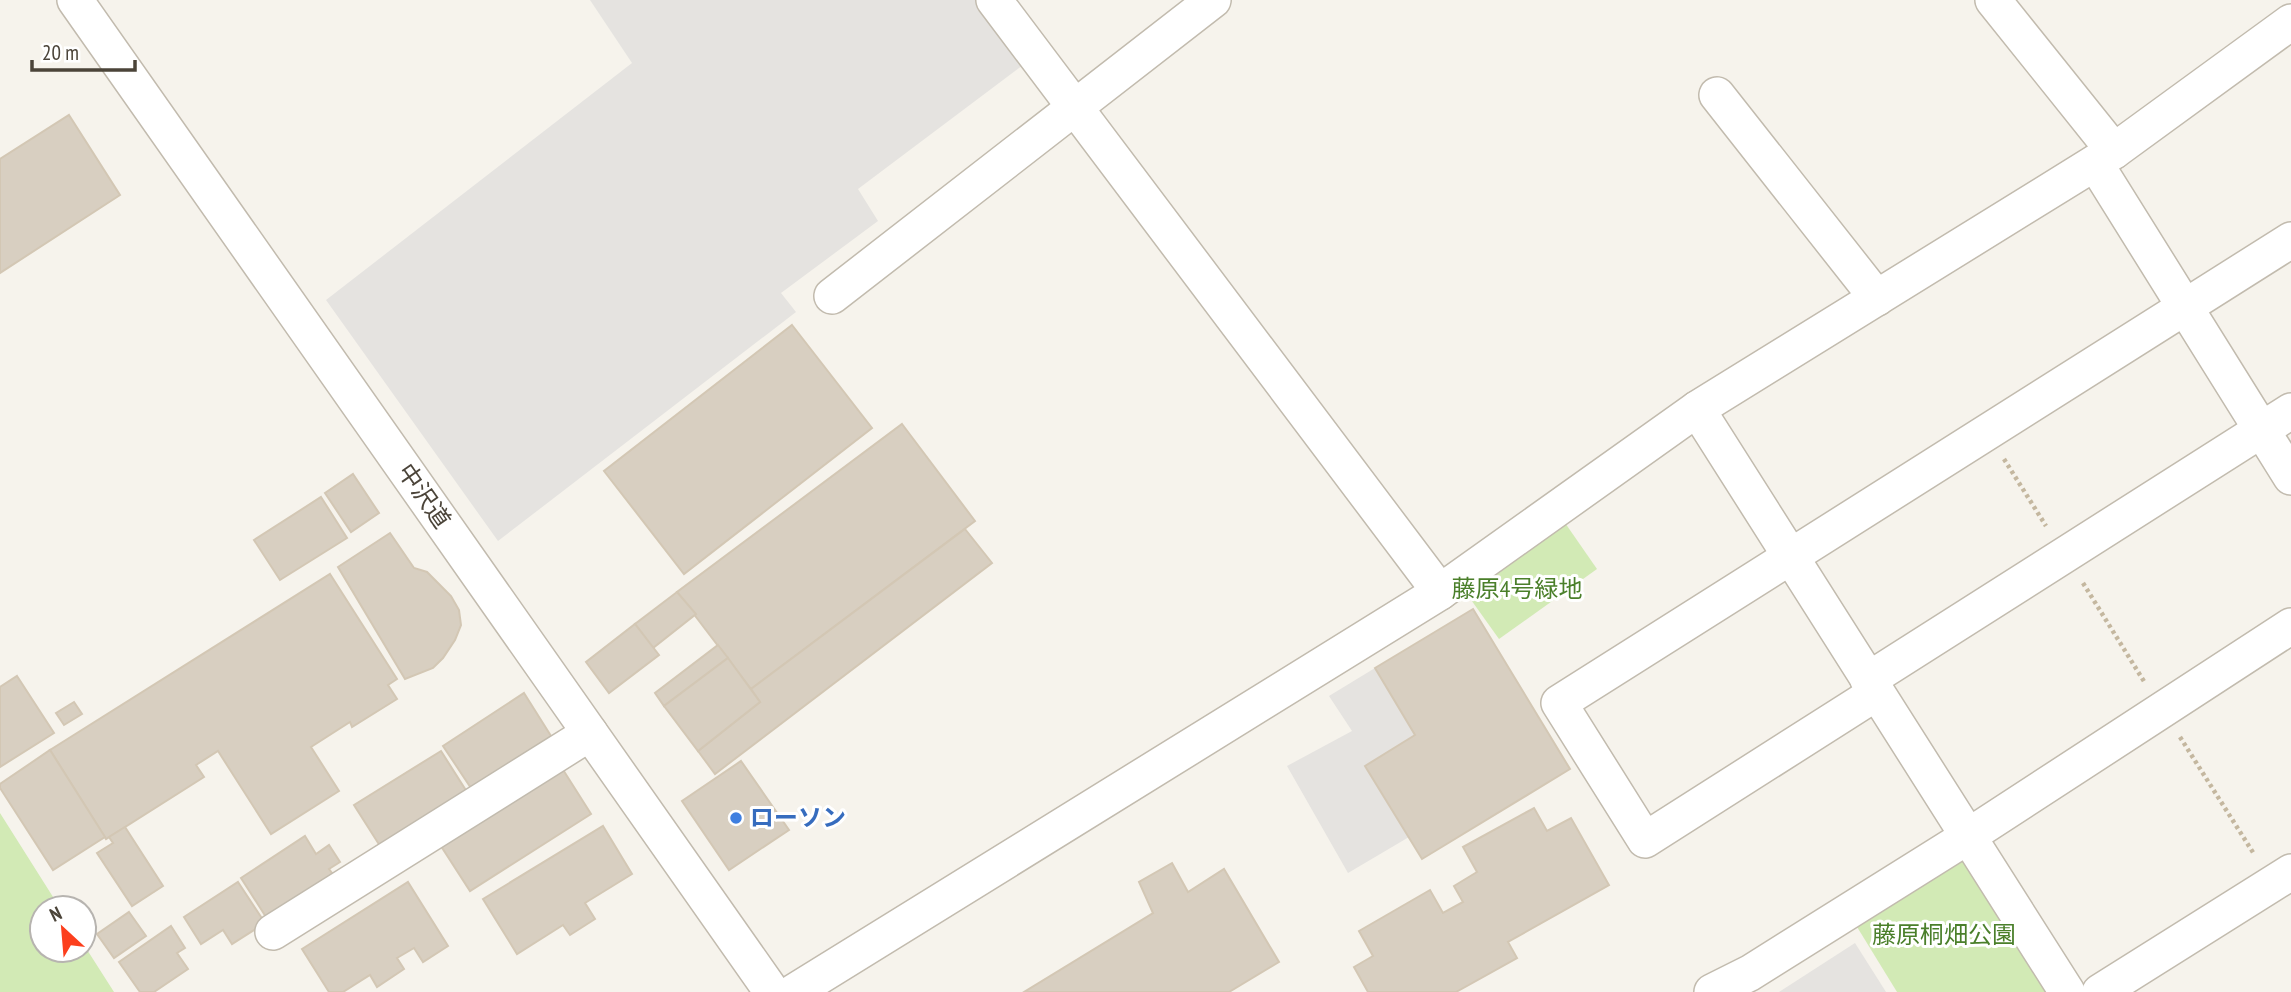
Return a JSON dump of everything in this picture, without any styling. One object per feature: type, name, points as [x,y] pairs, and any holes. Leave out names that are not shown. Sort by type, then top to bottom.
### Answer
[{"type":"street","name":"中沢道","points":[[75,0],[772,992]]},
{"type":"street","points":[[994,0],[1440,592]]},
{"type":"street","points":[[832,296],[1213,0]]},
{"type":"street","points":[[1996,1],[2104,157],[2185,307],[2291,477]]},
{"type":"street","points":[[794,992],[1440,592],[1697,409],[2104,157],[2291,22]]},
{"type":"street","points":[[1717,95],[1877,298]]},
{"type":"street","points":[[2291,240],[1559,703],[1646,840],[2065,555],[2291,411]]},
{"type":"street","points":[[1697,409],[2067,992]]},
{"type":"street","points":[[1712,992],[1750,973],[1967,837],[2291,626]]},
{"type":"street","points":[[273,932],[590,733]]},
{"type":"street","points":[[2100,992],[2281,878]]},
{"type":"path","points":[[1987,432],[2162,710],[2281,878]]},
{"type":"green space","name":"藤原4号緑地","points":[[1563,520],[1597,569],[1499,639],[1464,590]]},
{"type":"green space","points":[[0,813],[51,894],[28,894],[28,964],[96,964],[114,992],[0,992]]},
{"type":"green space","name":"藤原桐畑公園","points":[[1964,856],[2047,992],[1897,992],[1854,922]]},
{"type":"shaded area","points":[[590,0],[980,0],[1027,62],[858,189],[878,221],[781,293],[796,312],[498,541],[326,300],[632,63]]},
{"type":"shaded area","points":[[1375,668],[1415,735],[1409,837],[1348,873],[1287,766],[1352,731],[1329,696]]},
{"type":"shaded area","points":[[1855,943],[1886,992],[1779,992]]},
{"type":"building","points":[[69,115],[120,195],[0,273],[0,159]]},
{"type":"building","points":[[792,325],[872,428],[684,574],[604,471]]},
{"type":"building","points":[[902,424],[975,521],[751,689],[677,592]]},
{"type":"building","points":[[353,474],[379,513],[351,532],[325,493]]},
{"type":"building","points":[[321,497],[347,538],[280,580],[254,540]]},
{"type":"building","points":[[965,529],[992,563],[715,774],[698,751],[760,702],[751,689]]},
{"type":"building","points":[[390,533],[414,568],[427,572],[451,596],[459,610],[461,625],[455,640],[433,668],[405,679],[338,567]]},
{"type":"building","points":[[330,574],[397,679],[388,685],[397,699],[352,727],[350,722],[311,747],[339,791],[271,834],[218,751],[196,765],[204,777],[106,839],[50,750]]},
{"type":"building","points":[[677,592],[696,614],[653,648],[635,624]]},
{"type":"building","points":[[1473,609],[1570,769],[1422,859],[1365,766],[1415,735],[1375,668]]},
{"type":"building","points":[[635,624],[659,655],[609,693],[586,662]]},
{"type":"building","points":[[718,645],[728,658],[664,706],[655,693]]},
{"type":"building","points":[[728,658],[760,702],[698,751],[664,706]]},
{"type":"building","points":[[17,676],[54,733],[0,767],[0,687]]},
{"type":"building","points":[[524,693],[551,736],[471,788],[443,746]]},
{"type":"building","points":[[74,702],[82,714],[64,725],[56,713]]},
{"type":"building","points":[[50,750],[105,837],[53,870],[0,788],[0,784]]},
{"type":"building","points":[[441,751],[467,792],[380,846],[354,805]]},
{"type":"building","points":[[741,761],[789,830],[729,870],[682,801]]},
{"type":"building","points":[[560,765],[591,814],[470,891],[439,843]]},
{"type":"building","points":[[1534,808],[1547,831],[1571,818],[1609,885],[1508,942],[1517,958],[1456,992],[1368,992],[1354,967],[1373,956],[1359,931],[1430,890],[1443,913],[1463,902],[1454,886],[1477,872],[1463,847]]},
{"type":"building","points":[[603,826],[632,874],[585,903],[595,919],[570,935],[563,925],[517,954],[483,899]]},
{"type":"building","points":[[125,827],[163,886],[132,906],[97,853],[113,843],[109,837]]},
{"type":"building","points":[[305,836],[316,854],[329,845],[340,862],[329,869],[335,877],[268,920],[241,878]]},
{"type":"building","points":[[1172,863],[1188,892],[1224,869],[1279,962],[1229,992],[1024,992],[1153,913],[1139,882]]},
{"type":"building","points":[[238,882],[265,923],[232,944],[223,930],[201,944],[184,917]]},
{"type":"building","points":[[408,882],[448,946],[423,962],[414,948],[397,958],[404,969],[377,987],[370,975],[343,992],[329,992],[302,949]]},
{"type":"building","points":[[129,912],[146,936],[114,958],[98,933]]},
{"type":"building","points":[[171,926],[185,948],[177,953],[188,969],[154,992],[140,992],[119,962]]},
{"type":"place","name":"ローソン","points":[[736,818]]}]
